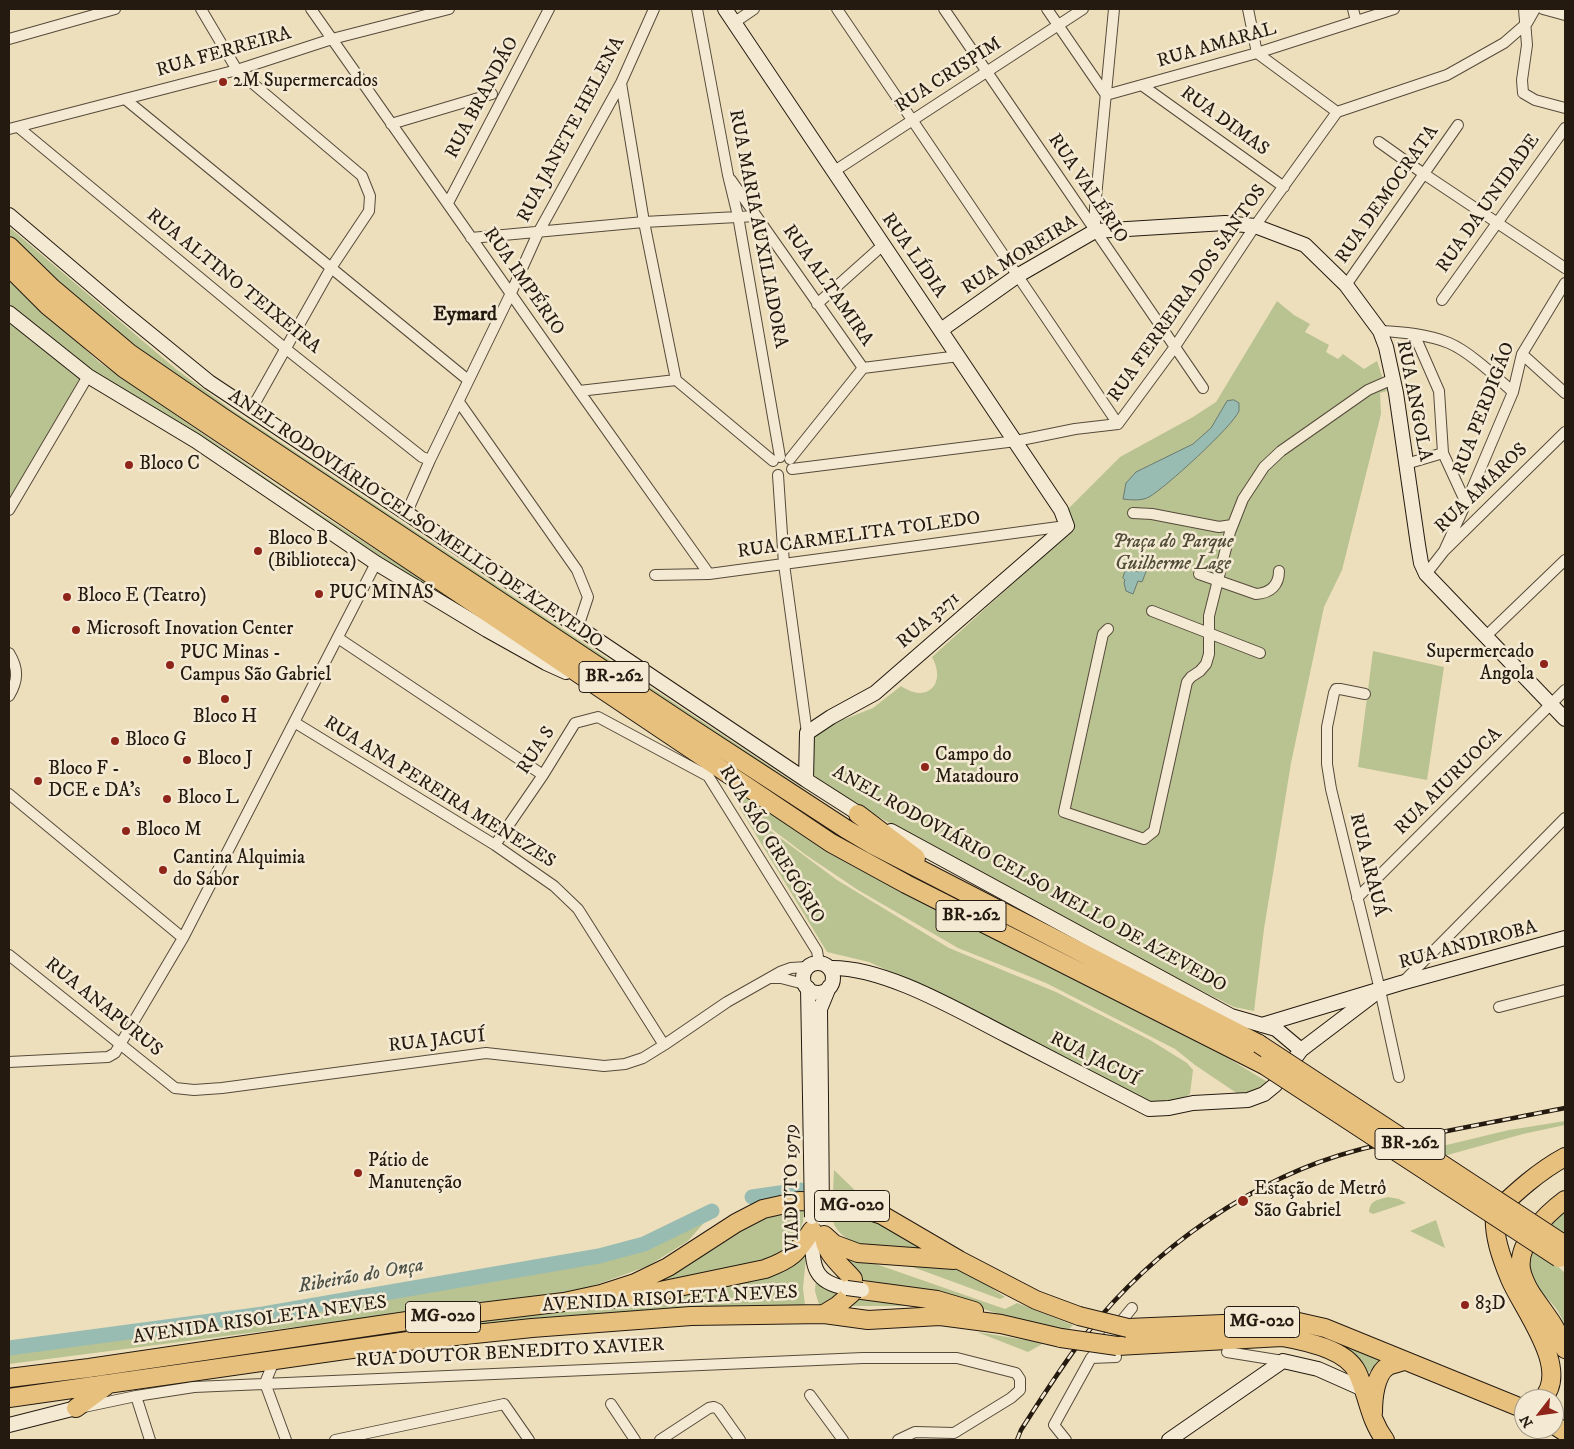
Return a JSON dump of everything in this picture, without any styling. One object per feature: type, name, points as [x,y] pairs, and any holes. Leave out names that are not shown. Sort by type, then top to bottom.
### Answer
[{"type":"highway","name":"ANEL RODOVIÁRIO CELSO MELLO DE AZEVEDO","points":[[9,246],[52,288],[129,353],[222,417],[846,829],[957,889],[1259,1044],[1563,1252]]},
{"type":"highway","name":"ANEL RODOVIÁRIO CELSO MELLO DE AZEVEDO","points":[[9,268],[47,305],[125,370],[690,746],[831,843],[906,884],[1264,1065],[1563,1252]]},
{"type":"highway","points":[[858,814],[957,889]]},
{"type":"highway","points":[[1548,1389],[1551,1373],[1546,1347],[1510,1278],[1495,1234],[1494,1212],[1549,1166],[1565,1157]]},
{"type":"highway","points":[[1565,1200],[1532,1233],[1522,1256],[1521,1269],[1531,1292],[1558,1330],[1565,1349]]},
{"type":"highway","name":"AVENIDA RISOLETA NEVES","points":[[9,1378],[564,1302],[602,1294],[635,1283],[668,1267],[736,1223],[763,1209],[799,1201],[830,1202],[858,1207],[882,1215],[1015,1290],[1079,1316],[1128,1328],[1294,1321],[1325,1328],[1396,1358]]},
{"type":"highway","points":[[818,1225],[834,1244],[858,1253],[959,1260]]},
{"type":"highway","points":[[564,1302],[631,1297],[765,1269],[784,1262],[797,1252],[818,1225]]},
{"type":"highway","points":[[818,1225],[829,1252],[853,1279],[852,1293],[838,1306],[824,1314]]},
{"type":"highway","points":[[855,1289],[937,1300],[980,1313],[1001,1324]]},
{"type":"highway","name":"AVENIDA RISOLETA NEVES","points":[[9,1398],[408,1342],[532,1328],[691,1316],[824,1314],[868,1320],[940,1316],[1001,1324],[1117,1351],[1282,1337],[1330,1349],[1354,1366]]},
{"type":"highway","points":[[1378,1433],[1373,1400],[1376,1384],[1387,1366],[1396,1358]]},
{"type":"highway","name":"MG-020","points":[[1396,1358],[1514,1406]]},
{"type":"highway","points":[[1354,1366],[1378,1433]]},
{"type":"highway","points":[[76,1408],[108,1385]]},
{"type":"street","points":[[9,39],[115,9]]},
{"type":"street","points":[[201,9],[237,70],[362,176],[370,196],[369,211],[331,268],[251,410]]},
{"type":"street","name":"RUA IMPÉRIO","points":[[311,9],[709,574]]},
{"type":"street","name":"RUA FERREIRA","points":[[13,128],[237,70],[332,39],[449,9]]},
{"type":"street","name":"RUA BRANDÃO","points":[[448,204],[549,9]]},
{"type":"street","name":"RUA JANETE HELENA","points":[[406,512],[538,233],[621,83],[654,9]]},
{"type":"street","name":"RUA MARIA AUXILIADORA","points":[[697,9],[784,462],[773,470],[778,475]]},
{"type":"street","name":"RUA LÍDIA","points":[[725,9],[1016,441],[1061,510],[1067,526]]},
{"type":"street","points":[[735,22],[754,9]]},
{"type":"street","points":[[837,9],[1118,424]]},
{"type":"street","name":"RUA VALÉRIO","points":[[944,9],[1203,388]]},
{"type":"street","points":[[1047,9],[1106,95]]},
{"type":"street","name":"RUA CRISPIM","points":[[834,172],[1083,9]]},
{"type":"street","points":[[1095,230],[1095,208],[1114,9]]},
{"type":"street","points":[[1248,9],[1257,53],[1337,112],[1447,75],[1504,43],[1527,23],[1535,9]]},
{"type":"street","points":[[1353,9],[1356,21]]},
{"type":"street","name":"RUA AMARAL","points":[[1106,95],[1257,53],[1394,9]]},
{"type":"street","points":[[1524,9],[1528,45],[1522,80],[1523,93],[1535,100],[1565,108]]},
{"type":"street","points":[[1543,9],[1565,15]]},
{"type":"street","points":[[621,83],[644,222],[676,380],[784,462]]},
{"type":"street","name":"RUA DIMAS","points":[[1143,86],[1284,187]]},
{"type":"street","points":[[391,124],[492,94]]},
{"type":"street","points":[[125,99],[468,380]]},
{"type":"street","name":"RUA FERREIRA DOS SANTOS","points":[[784,462],[1016,441],[1075,429],[1118,424],[1174,348],[1255,226],[1337,112]]},
{"type":"street","name":"RUA DEMOCRATA","points":[[1346,285],[1458,125]]},
{"type":"street","name":"RUA ALTINO TEIXEIRA","points":[[13,128],[286,349],[422,457],[430,460]]},
{"type":"street","name":"RUA DA UNIDADE","points":[[1442,300],[1565,128]]},
{"type":"street","points":[[1378,142],[1565,268]]},
{"type":"street","name":"RUA ALTAMIRA","points":[[728,175],[863,368]]},
{"type":"street","points":[[1080,209],[1095,208]]},
{"type":"street","name":"ANEL RODOVIÁRIO CELSO MELLO DE AZEVEDO","points":[[9,215],[208,382],[858,814],[1231,1016],[1276,1029],[1301,1050]]},
{"type":"street","points":[[472,238],[644,222],[756,216]]},
{"type":"street","name":"RUA ANGOLA","points":[[1095,230],[1225,223],[1255,226],[1304,245],[1346,285],[1380,331],[1386,347],[1393,379],[1421,563],[1426,574],[1565,719]]},
{"type":"street","name":"RUA MOREIRA","points":[[941,330],[1017,276],[1095,230]]},
{"type":"street","points":[[817,304],[883,245]]},
{"type":"street","name":"RUA PERDIGÃO","points":[[1444,551],[1513,392],[1522,354],[1565,283]]},
{"type":"street","name":"ANEL RODOVIÁRIO CELSO MELLO DE AZEVEDO","points":[[9,313],[88,376],[196,441],[376,563],[546,663],[595,684]]},
{"type":"street","points":[[1380,331],[1406,332],[1450,343],[1492,373],[1513,392]]},
{"type":"street","points":[[1414,334],[1440,391],[1443,453],[1466,503]]},
{"type":"street","points":[[1522,354],[1565,393]]},
{"type":"street","points":[[806,780],[807,734],[784,564],[778,475],[785,476],[784,462],[863,368],[959,356]]},
{"type":"street","points":[[9,510],[88,376]]},
{"type":"street","points":[[1108,629],[1103,634],[1064,812],[1144,838],[1154,831],[1187,682],[1191,677],[1200,672],[1206,664],[1209,654],[1209,616],[1232,525],[1243,499],[1264,467],[1281,451],[1368,390],[1393,379]]},
{"type":"street","points":[[579,391],[676,380]]},
{"type":"street","points":[[459,402],[577,570],[588,597],[578,627]]},
{"type":"street","name":"RUA AMAROS","points":[[1426,574],[1444,551],[1565,432]]},
{"type":"street","points":[[1406,464],[1443,453]]},
{"type":"street","points":[[1133,513],[1152,514],[1219,527],[1232,525]]},
{"type":"street","name":"RUA CARMELITA TOLEDO","points":[[655,575],[709,574],[1067,526]]},
{"type":"street","name":"RUA 3271","points":[[807,734],[831,717],[875,693],[1067,526]]},
{"type":"street","points":[[1485,637],[1565,560]]},
{"type":"street","points":[[9,1062],[108,1057],[115,1053],[183,938],[376,563]]},
{"type":"street","points":[[1199,574],[1256,594],[1273,588],[1279,580],[1279,571]]},
{"type":"street","points":[[1152,611],[1260,653]]},
{"type":"street","points":[[338,638],[543,775]]},
{"type":"street","points":[[9,653],[18,674],[16,684],[9,696]]},
{"type":"street","name":"RUA ARAUÁ","points":[[1365,694],[1336,689],[1327,727],[1328,764],[1331,789],[1380,990],[1399,1078]]},
{"type":"street","name":"RUA AIURUOCA","points":[[1357,898],[1565,690]]},
{"type":"street","name":"RUA S","points":[[494,844],[543,775],[576,723],[598,717],[708,776]]},
{"type":"street","name":"RUA ANA PEREIRA MENEZES","points":[[294,722],[494,844],[571,900],[664,1045]]},
{"type":"street","name":"RUA SÃO GREGÓRIO","points":[[690,746],[817,952],[818,966]]},
{"type":"street","points":[[9,794],[183,938]]},
{"type":"street","points":[[1401,983],[1565,818]]},
{"type":"street","name":"RUA ANDIROBA","points":[[1261,1025],[1401,983],[1565,938]]},
{"type":"street","name":"RUA ANAPURUS","points":[[9,955],[175,1088]]},
{"type":"street","points":[[818,966],[833,978],[820,1009],[816,1097],[806,986],[803,975],[818,966]]},
{"type":"street","name":"RUA JACUÍ","points":[[175,1088],[194,1090],[222,1088],[486,1053],[604,1066],[626,1064],[643,1058],[727,1002],[770,978],[791,968],[818,966],[846,967],[864,971],[914,989],[1149,1109],[1169,1108],[1193,1103],[1248,1100],[1264,1094],[1275,1084],[1301,1050],[1380,990]]},
{"type":"street","points":[[770,978],[781,978],[806,986],[816,992],[825,990],[847,974],[864,971]]},
{"type":"street","points":[[1499,1007],[1565,990]]},
{"type":"street","name":"VIADUTO 1979","points":[[816,1097],[818,1225],[813,1258],[817,1272],[825,1281],[834,1286],[855,1289]]},
{"type":"street","points":[[1066,1440],[1054,1425],[1091,1358],[1132,1308]]},
{"type":"street","points":[[1091,1358],[1117,1351]]},
{"type":"street","points":[[1227,1352],[1318,1369],[1337,1376],[1364,1393]]},
{"type":"street","name":"RUA DOUTOR BENEDITO XAVIER","points":[[9,1425],[76,1408],[136,1396],[194,1387],[265,1383],[863,1358],[957,1358],[1016,1373],[1020,1379],[1020,1390],[956,1437]]},
{"type":"street","points":[[274,1361],[265,1383],[286,1440]]},
{"type":"street","points":[[1169,1440],[1283,1361]]},
{"type":"street","points":[[1318,1369],[1354,1366]]},
{"type":"street","points":[[810,1395],[843,1440]]},
{"type":"street","points":[[136,1396],[150,1440]]},
{"type":"street","points":[[335,1440],[504,1404],[529,1440]]},
{"type":"street","points":[[611,1404],[635,1440]]},
{"type":"street","points":[[660,1440],[709,1408],[714,1407],[740,1440]]},
{"type":"street","points":[[898,1440],[915,1432],[956,1437]]},
{"type":"green space","points":[[9,227],[177,370],[232,410],[864,830],[839,820],[113,333],[9,239]]},
{"type":"green space","points":[[9,279],[99,362],[294,497],[491,624],[349,539],[146,402],[87,368],[9,307]]},
{"type":"green space","name":"Praça do Parque Guilherme Lage","points":[[1277,301],[1294,315],[1310,324],[1305,332],[1329,345],[1326,352],[1338,359],[1343,354],[1364,369],[1377,361],[1387,391],[1380,393],[1381,414],[1342,570],[1324,607],[1291,763],[1264,929],[1254,1011],[1234,1007],[1151,965],[827,788],[814,775],[812,758],[814,739],[822,730],[873,708],[901,686],[919,693],[926,692],[932,688],[936,683],[937,675],[932,657],[1062,539],[1072,526],[1068,509],[1120,457],[1193,417],[1216,402]]},
{"type":"green space","points":[[9,313],[88,376],[9,509]]},
{"type":"green space","points":[[1373,651],[1444,667],[1427,780],[1358,767]]},
{"type":"green space","points":[[728,787],[747,794],[1169,1022],[1269,1083],[1264,1089],[1241,1096],[1175,1049],[1046,983],[958,948],[858,890],[806,855],[744,808]]},
{"type":"green space","points":[[739,807],[837,880],[949,948],[1056,992],[1150,1040],[1187,1063],[1193,1070],[1190,1094],[1177,1101],[1166,1103],[1141,1100],[927,988],[869,962],[827,952]]},
{"type":"green space","points":[[1565,1121],[1565,1125],[1523,1134],[1444,1156],[1434,1148],[1509,1130]]},
{"type":"green space","points":[[834,1170],[865,1200],[833,1194]]},
{"type":"green space","points":[[1388,1197],[1399,1199],[1406,1203],[1373,1214],[1369,1212],[1373,1203]]},
{"type":"green space","points":[[792,1209],[804,1210],[803,1222],[797,1237],[788,1249],[763,1264],[637,1293],[767,1216]]},
{"type":"green space","points":[[1565,1209],[1565,1234],[1549,1224]]},
{"type":"green space","points":[[832,1210],[866,1217],[939,1256],[891,1252],[856,1243],[843,1235],[834,1224]]},
{"type":"green space","points":[[709,1217],[688,1241],[648,1266],[582,1290],[9,1364],[9,1350],[317,1308],[577,1262],[642,1247]]},
{"type":"green space","points":[[1436,1220],[1445,1248],[1410,1231]]},
{"type":"green space","points":[[807,1247],[803,1288],[805,1305],[689,1308],[127,1375],[135,1368],[483,1318],[623,1303],[665,1294]]},
{"type":"green space","points":[[830,1248],[1005,1309],[1017,1303],[1073,1325],[1066,1332],[999,1314],[943,1296],[858,1286]]},
{"type":"green space","points":[[1534,1250],[1551,1260],[1565,1273],[1565,1325],[1556,1309],[1537,1288],[1530,1276],[1530,1261]]},
{"type":"green space","points":[[888,1258],[955,1264],[1005,1297],[1000,1299]]},
{"type":"green space","points":[[816,1279],[830,1289],[847,1294],[832,1303],[819,1305],[815,1291]]},
{"type":"green space","points":[[854,1296],[933,1306],[845,1306]]},
{"type":"green space","points":[[1255,1328],[1321,1331],[1385,1362],[1370,1371],[1364,1380],[1356,1355],[1340,1342],[1303,1333]]},
{"type":"green space","points":[[977,1332],[1044,1343],[1028,1352]]},
{"type":"water","points":[[1234,400],[1239,403],[1239,411],[1234,419],[1183,470],[1149,497],[1140,500],[1123,499],[1126,483],[1136,472],[1193,444],[1211,428],[1227,401]]},
{"type":"water","points":[[1128,564],[1132,565],[1131,569],[1139,572],[1141,568],[1147,569],[1142,582],[1138,581],[1133,594],[1126,591],[1123,578]]},
{"type":"waterway","name":"Ribeirão do Onça","points":[[752,1197],[800,1190]]},
{"type":"waterway","name":"Ribeirão do Onça","points":[[9,1348],[263,1314],[599,1256],[644,1244],[712,1211]]},
{"type":"railway","points":[[1017,1440],[1021,1430],[1061,1369],[1087,1333],[1113,1302],[1174,1245],[1208,1220],[1244,1198],[1281,1178],[1319,1162],[1358,1150],[1565,1108]]},
{"type":"place","name":"2M Supermercados","points":[[223,82]]},
{"type":"place","name":"Bloco C","points":[[129,465]]},
{"type":"place","name":"Bloco B (Biblioteca)","points":[[258,551]]},
{"type":"place","name":"PUC MINAS","points":[[319,594]]},
{"type":"place","name":"Bloco E (Teatro)","points":[[67,597]]},
{"type":"place","name":"Microsoft Inovation Center","points":[[76,630]]},
{"type":"place","name":"Supermercado Angola","points":[[1544,664]]},
{"type":"place","name":"PUC Minas - Campus São Gabriel","points":[[170,665]]},
{"type":"place","name":"Bloco H","points":[[225,699]]},
{"type":"place","name":"Bloco G","points":[[115,741]]},
{"type":"place","name":"Bloco J","points":[[187,760]]},
{"type":"place","name":"Campo do Matadouro","points":[[925,767]]},
{"type":"place","name":"Bloco F - DCE e DA's","points":[[38,781]]},
{"type":"place","name":"Bloco L","points":[[167,799]]},
{"type":"place","name":"Bloco M","points":[[126,831]]},
{"type":"place","name":"Cantina Alquimia do Sabor","points":[[163,870]]},
{"type":"place","name":"Pátio de Manutenção","points":[[358,1173]]},
{"type":"place","name":"Estação de Metrô São Gabriel","points":[[1243,1201]]},
{"type":"place","name":"83D","points":[[1465,1305]]},
{"type":"district","name":"Eymard","points":[[465,316]]}]
